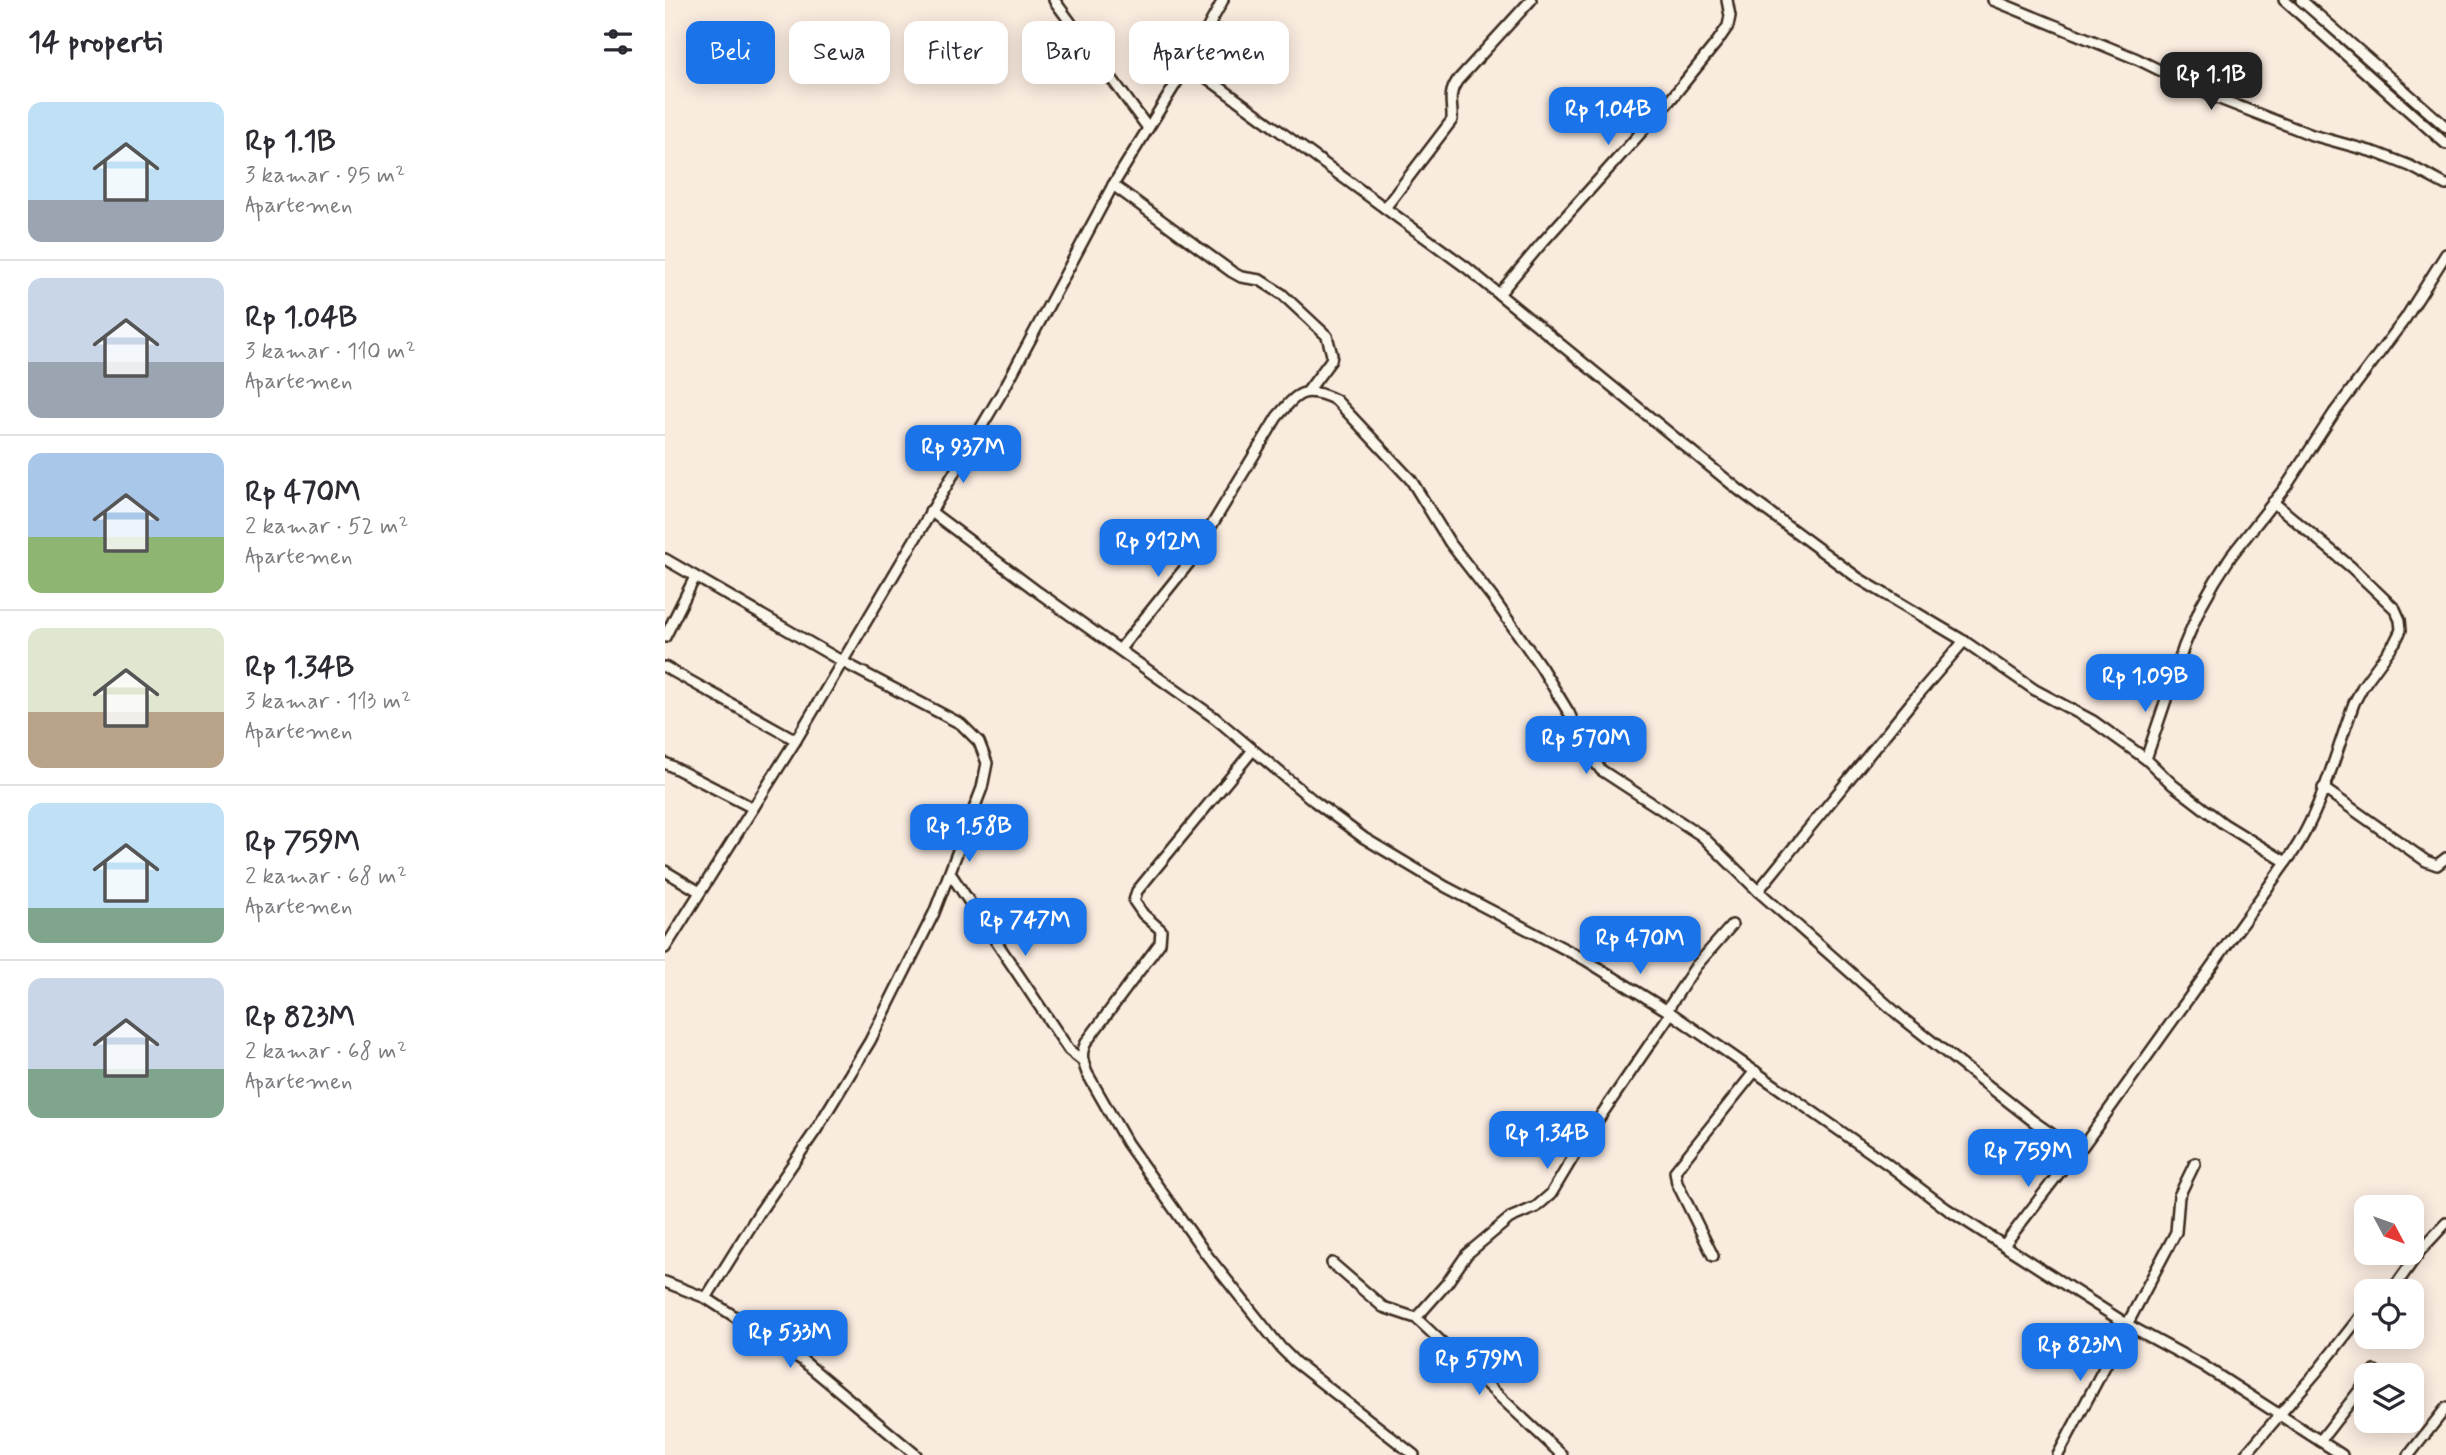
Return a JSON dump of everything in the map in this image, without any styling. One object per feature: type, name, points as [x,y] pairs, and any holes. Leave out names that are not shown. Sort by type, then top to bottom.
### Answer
[{"type":"street","points":[[1054,0],[1148,128]]},
{"type":"street","points":[[1212,21],[1223,0]]},
{"type":"street","points":[[1385,208],[1452,120],[1449,101],[1451,89],[1531,0]]},
{"type":"street","points":[[1499,294],[1671,99],[1717,42],[1728,26],[1730,16],[1727,0]]},
{"type":"street","points":[[1993,0],[2137,59],[2212,96],[2312,135],[2377,153],[2446,185]]},
{"type":"street","points":[[2284,0],[2446,144]]},
{"type":"street","points":[[2301,0],[2446,127]]},
{"type":"street","points":[[665,948],[843,662],[1005,387],[1113,185],[1176,84]]},
{"type":"street","points":[[1215,84],[1499,294],[1739,490],[1858,578],[1964,641],[2035,690],[2093,720],[2146,759],[2173,785],[2224,824],[2286,862]]},
{"type":"street","points":[[1113,185],[1232,272],[1271,285],[1327,336],[1331,360],[1308,391]]},
{"type":"street","points":[[2146,759],[2184,646],[2201,606],[2231,556],[2307,457],[2334,413],[2405,319],[2446,254]]},
{"type":"street","points":[[1120,649],[1189,563],[1277,417],[1295,396],[1308,391],[1336,400],[1411,480],[1450,542],[1541,667],[1569,713],[1592,760],[1601,770],[1702,836],[1758,891],[1901,1017],[2076,1151]]},
{"type":"street","points":[[2004,1245],[2076,1151],[2083,1146],[2298,848],[2354,703],[2401,629],[2395,609],[2273,502]]},
{"type":"street","points":[[930,511],[1215,718],[1341,821],[1400,860],[1584,959],[1669,1012],[1940,1203],[2128,1325],[2202,1365],[2342,1455]]},
{"type":"street","points":[[665,559],[843,662],[961,724],[979,742],[987,763],[982,788],[934,914],[870,1041],[816,1130],[759,1213],[706,1298]]},
{"type":"street","points":[[665,637],[695,576]]},
{"type":"street","points":[[1758,891],[1964,641]]},
{"type":"street","points":[[665,667],[796,740]]},
{"type":"street","points":[[1253,750],[1137,891],[1134,901],[1161,930],[1160,943],[1087,1041],[1082,1054],[1083,1062],[1126,1143],[1206,1254],[1281,1348],[1413,1455]]},
{"type":"street","points":[[665,763],[753,808]]},
{"type":"street","points":[[2323,788],[2432,864],[2442,863],[2446,858]]},
{"type":"street","points":[[665,871],[700,892]]},
{"type":"street","points":[[950,873],[1069,1050],[1083,1062]]},
{"type":"street","points":[[1416,1318],[1447,1283],[1467,1254],[1510,1218],[1536,1207],[1551,1194],[1696,966],[1732,925]]},
{"type":"street","points":[[1713,1256],[1677,1183],[1675,1171],[1755,1072]]},
{"type":"street","points":[[2058,1455],[2176,1232],[2179,1196],[2195,1163]]},
{"type":"street","points":[[2400,1279],[2420,1251],[2446,1223]]},
{"type":"street","points":[[1332,1263],[1383,1307],[1416,1318],[1562,1455]]},
{"type":"street","points":[[665,1282],[706,1298],[802,1360],[916,1455]]},
{"type":"street","points":[[2245,1455],[2354,1324]]},
{"type":"street","points":[[2320,1441],[2354,1397]]},
{"type":"street","points":[[2409,1455],[2446,1408]]}]
